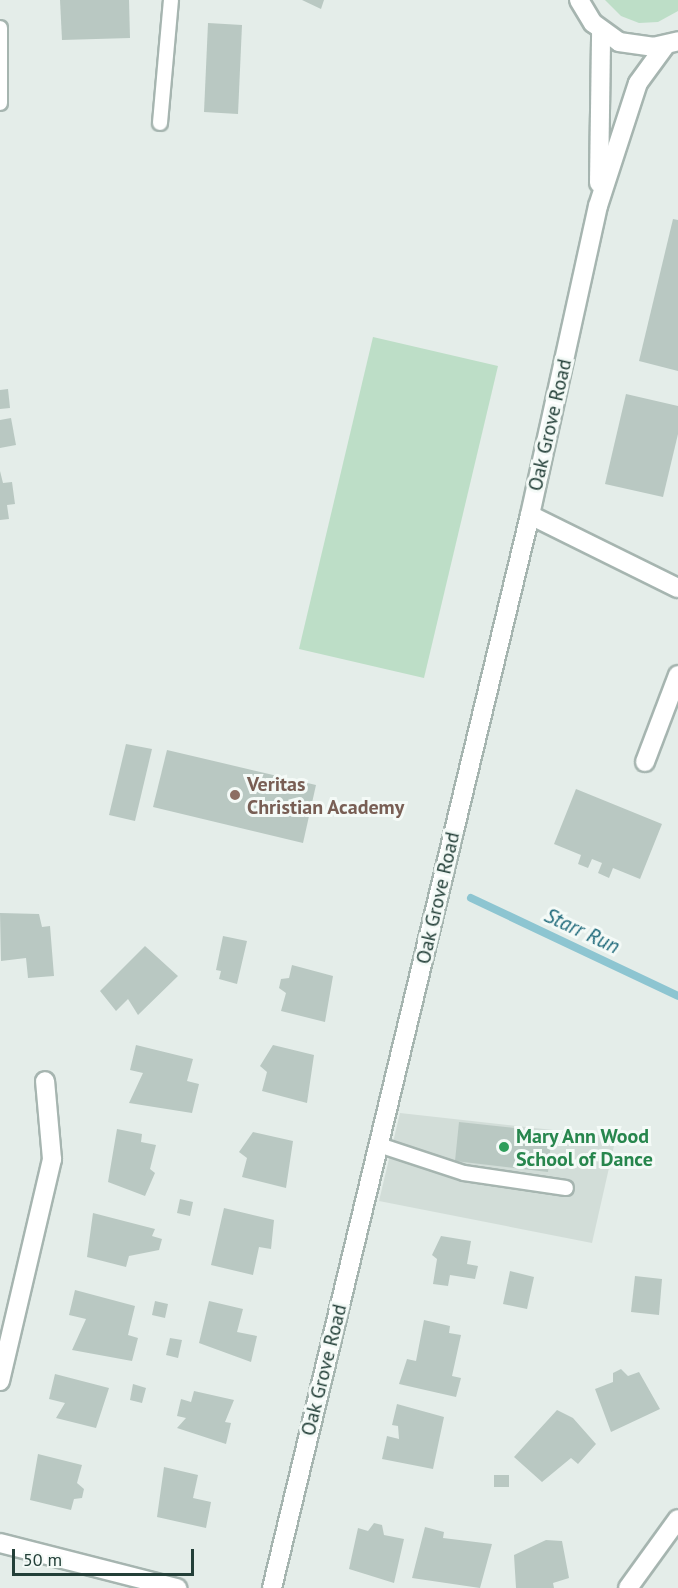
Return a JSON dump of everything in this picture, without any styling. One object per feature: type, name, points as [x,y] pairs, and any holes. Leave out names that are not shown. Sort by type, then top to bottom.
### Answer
[{"type":"street","points":[[579,0],[601,31],[629,45],[671,43]]},
{"type":"street","name":"Oak Grove Road","points":[[598,206],[601,31]]},
{"type":"street","name":"Oak Grove Road","points":[[272,1588],[530,515],[598,206],[638,83],[671,43]]},
{"type":"street","points":[[530,515],[678,588]]},
{"type":"street","points":[[645,762],[678,675]]},
{"type":"street","points":[[0,1381],[9,1307],[52,1159],[45,1081]]},
{"type":"street","points":[[628,1588],[678,1519]]},
{"type":"street","points":[[0,1543],[177,1588]]},
{"type":"lane","points":[[160,123],[171,0]]},
{"type":"lane","points":[[0,28],[0,103]]},
{"type":"lane","points":[[379,1145],[464,1173],[566,1188]]},
{"type":"shaded area","points":[[400,1113],[616,1137],[592,1243],[379,1201]]},
{"type":"green space","points":[[605,0],[678,0],[678,11],[658,22],[639,23],[621,16]]},
{"type":"green space","points":[[373,337],[498,366],[424,678],[299,649]]},
{"type":"building","points":[[60,0],[129,0],[130,38],[62,40]]},
{"type":"building","points":[[302,0],[324,0],[321,9]]},
{"type":"building","points":[[208,23],[242,25],[238,114],[204,112]]},
{"type":"building","points":[[673,219],[678,220],[678,371],[639,361]]},
{"type":"building","points":[[8,389],[10,408],[0,409],[0,390]]},
{"type":"building","points":[[626,394],[678,406],[678,434],[663,497],[605,484]]},
{"type":"building","points":[[11,418],[16,445],[0,448],[0,420]]},
{"type":"building","points":[[0,471],[3,483],[12,482],[15,504],[7,505],[9,519],[0,520]]},
{"type":"building","points":[[126,744],[152,749],[135,821],[109,815]]},
{"type":"building","name":"Veritas Christian Academy","points":[[167,750],[316,785],[303,843],[153,807]]},
{"type":"building","points":[[576,789],[662,824],[640,879],[613,868],[609,878],[598,873],[602,863],[592,859],[588,868],[578,864],[581,855],[554,844]]},
{"type":"building","points":[[0,913],[39,914],[42,927],[50,926],[54,976],[28,978],[26,958],[1,961]]},
{"type":"building","points":[[223,936],[247,941],[237,984],[219,979],[221,971],[216,970]]},
{"type":"building","points":[[145,946],[178,976],[138,1015],[128,999],[116,1011],[100,991]]},
{"type":"building","points":[[292,965],[333,976],[325,1022],[281,1011],[286,993],[279,988],[281,979],[289,978]]},
{"type":"building","points":[[136,1045],[193,1059],[187,1081],[199,1084],[192,1113],[129,1103],[143,1073],[130,1070]]},
{"type":"building","points":[[273,1045],[314,1055],[307,1103],[262,1091],[267,1072],[260,1066]]},
{"type":"building","name":"Mary Ann Wood School of Dance","points":[[459,1122],[552,1132],[548,1172],[455,1161]]},
{"type":"building","points":[[117,1129],[142,1134],[141,1142],[156,1145],[150,1169],[155,1173],[145,1196],[108,1182]]},
{"type":"building","points":[[253,1132],[293,1141],[286,1188],[242,1177],[247,1158],[239,1152]]},
{"type":"building","points":[[180,1199],[193,1202],[190,1216],[177,1213]]},
{"type":"building","points":[[224,1208],[274,1220],[271,1249],[259,1247],[253,1275],[211,1265]]},
{"type":"building","points":[[93,1213],[155,1229],[152,1236],[162,1239],[159,1250],[129,1256],[126,1267],[87,1257]]},
{"type":"building","points":[[441,1236],[471,1241],[467,1264],[478,1266],[475,1279],[450,1275],[448,1286],[433,1284],[437,1259],[432,1255]]},
{"type":"building","points":[[510,1271],[534,1277],[527,1309],[503,1304]]},
{"type":"building","points":[[635,1276],[662,1279],[659,1315],[631,1312]]},
{"type":"building","points":[[75,1290],[135,1306],[128,1335],[138,1338],[132,1361],[72,1350],[86,1319],[69,1315]]},
{"type":"building","points":[[155,1301],[168,1304],[165,1318],[152,1315]]},
{"type":"building","points":[[209,1301],[243,1309],[237,1332],[257,1336],[251,1362],[199,1343]]},
{"type":"building","points":[[424,1320],[450,1326],[449,1333],[461,1335],[452,1376],[461,1378],[456,1397],[399,1384],[407,1359],[416,1361]]},
{"type":"building","points":[[170,1338],[182,1340],[178,1358],[166,1355]]},
{"type":"building","points":[[621,1369],[628,1376],[639,1372],[660,1409],[611,1432],[595,1389],[613,1382],[613,1373]]},
{"type":"building","points":[[55,1374],[109,1388],[96,1428],[56,1418],[65,1403],[49,1399]]},
{"type":"building","points":[[133,1384],[146,1388],[142,1403],[130,1400]]},
{"type":"building","points":[[194,1391],[234,1400],[225,1422],[231,1423],[226,1444],[177,1428],[186,1418],[177,1416],[181,1399],[191,1402]]},
{"type":"building","points":[[397,1404],[444,1417],[433,1469],[382,1459],[387,1436],[399,1439],[398,1426],[392,1425]]},
{"type":"building","points":[[557,1410],[573,1418],[596,1444],[578,1464],[571,1458],[542,1482],[514,1457]]},
{"type":"building","points":[[38,1454],[82,1465],[77,1483],[84,1489],[82,1498],[74,1499],[71,1510],[30,1500]]},
{"type":"building","points":[[164,1467],[198,1475],[193,1498],[211,1502],[206,1528],[157,1517]]},
{"type":"building","points":[[494,1475],[509,1475],[509,1487],[494,1487]]},
{"type":"building","points":[[374,1523],[382,1525],[384,1535],[404,1539],[394,1583],[349,1569],[358,1528],[368,1531]]},
{"type":"building","points":[[425,1527],[444,1532],[443,1538],[492,1544],[480,1588],[412,1578]]},
{"type":"building","points":[[546,1540],[562,1541],[569,1578],[553,1583],[554,1588],[516,1588],[514,1555]]},
{"type":"waterway","name":"Starr Run","points":[[471,898],[678,996]]},
{"type":"place","name":"Veritas Christian Academy","points":[[235,795]]},
{"type":"place","name":"Mary Ann Wood School of Dance","points":[[504,1147]]}]
